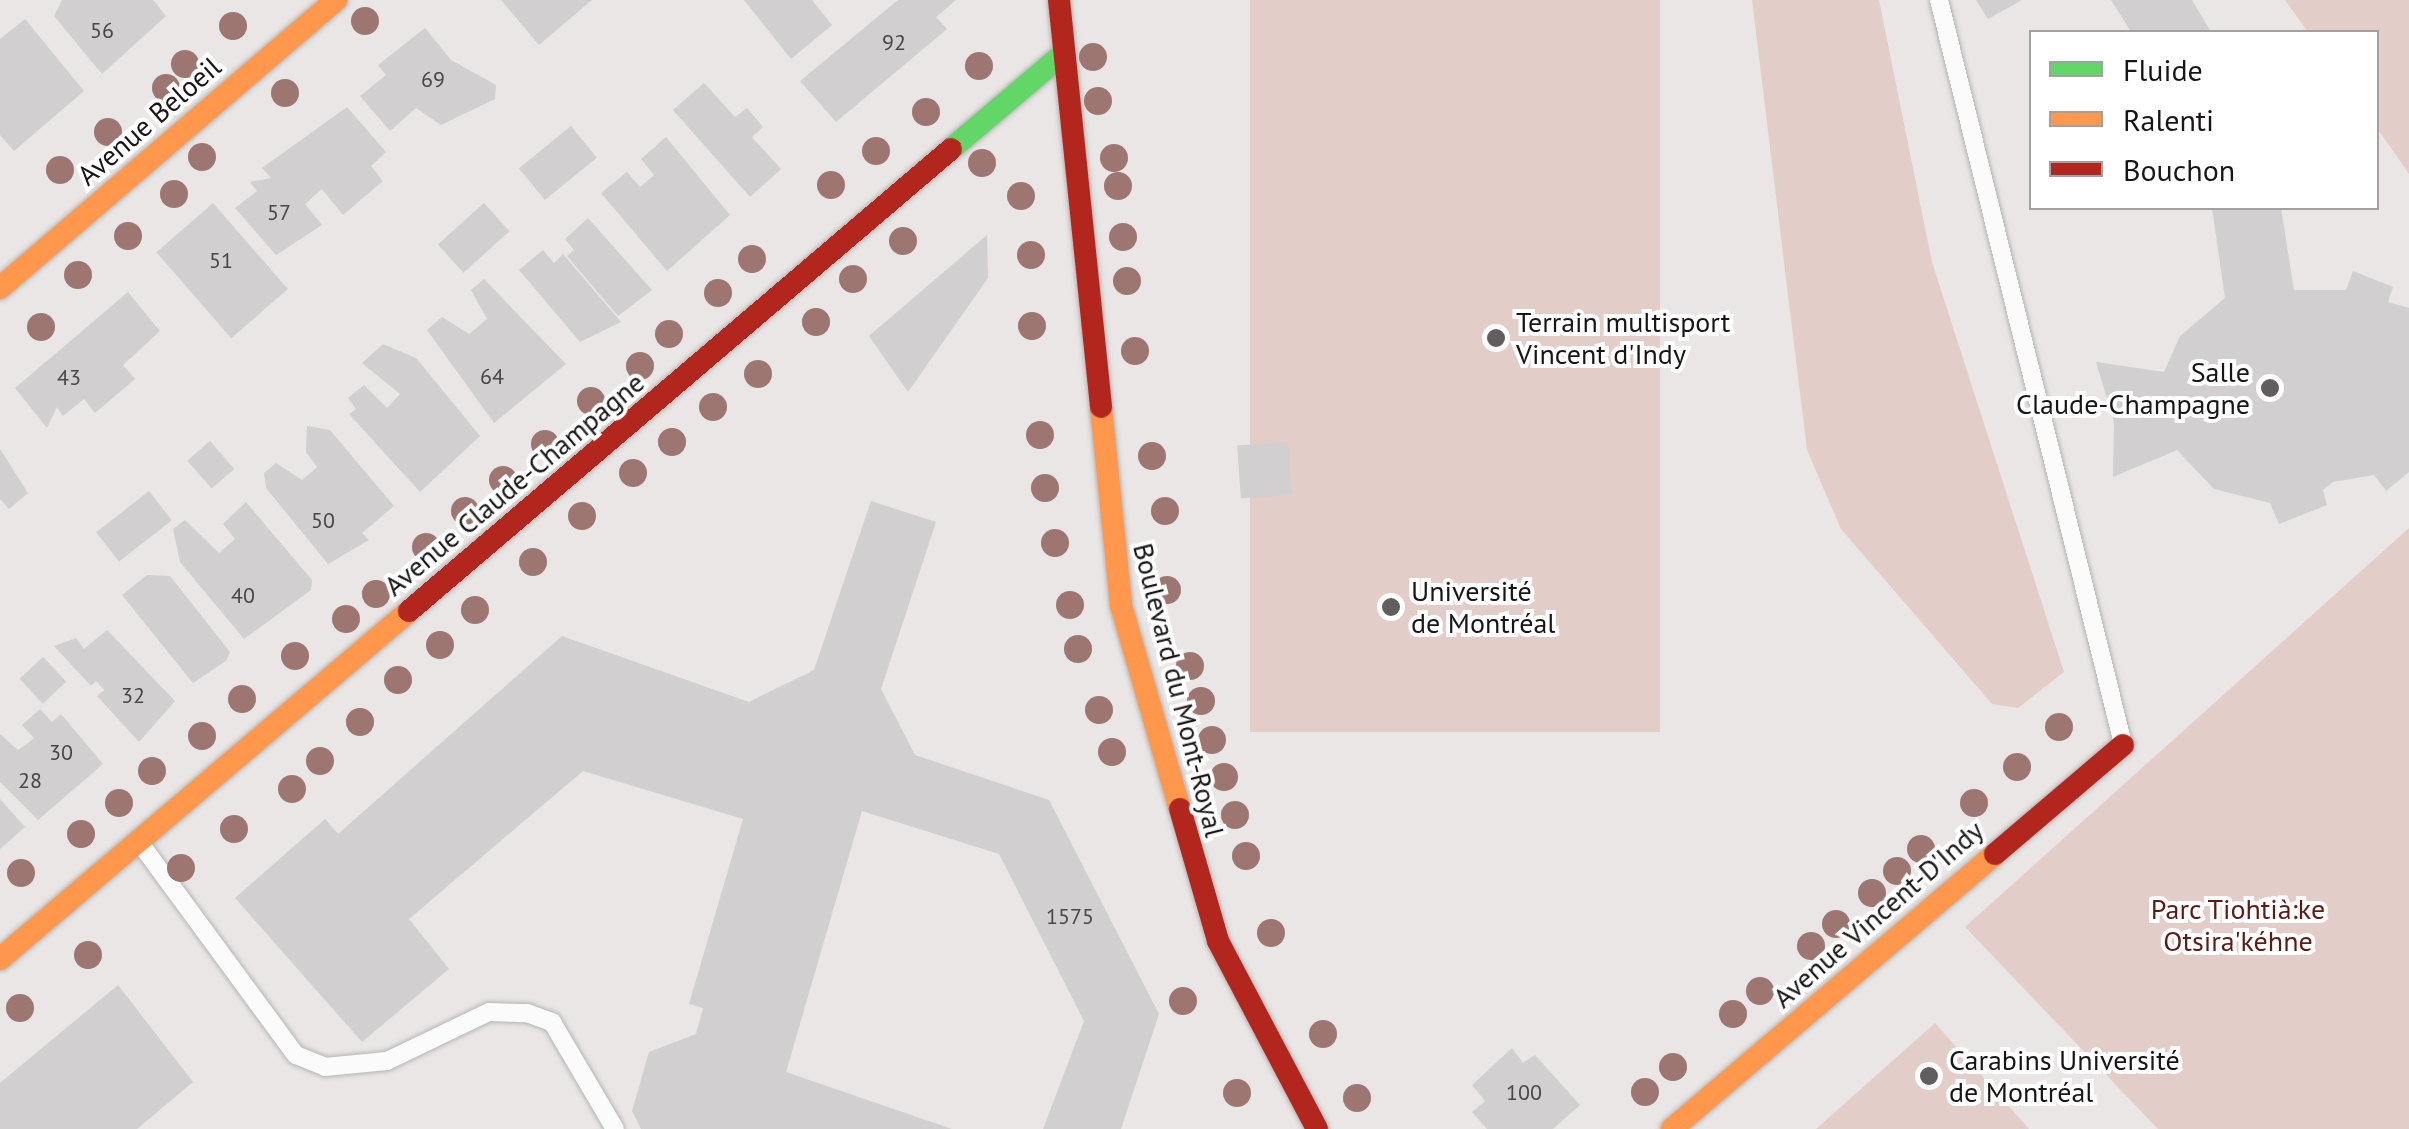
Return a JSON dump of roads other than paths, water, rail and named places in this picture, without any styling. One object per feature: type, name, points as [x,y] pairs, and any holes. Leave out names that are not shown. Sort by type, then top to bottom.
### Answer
[{"type":"street","name":"Avenue Beloeil","points":[[0,288],[336,0]]},
{"type":"street","name":"Boulevard du Mont-Royal","points":[[1059,0],[1121,605],[1218,941],[1317,1129]]},
{"type":"street","name":"Avenue Claude-Champagne","points":[[0,959],[1064,53]]},
{"type":"street","name":"Avenue Vincent-D'Indy","points":[[1672,1129],[2124,745]]},
{"type":"lane","points":[[1939,0],[2124,745]]},
{"type":"lane","points":[[137,840],[296,1055],[325,1067],[387,1061],[489,1012],[527,1013],[552,1022],[615,1129]]},
{"type":"place","name":"Terrain multisport Vincent d'Indy","points":[[1496,338]]},
{"type":"place","name":"Salle Claude-Champagne","points":[[2270,388]]},
{"type":"place","name":"Université de Montréal","points":[[1391,607]]},
{"type":"place","name":"Carabins Université de Montréal","points":[[1929,1076]]},
{"type":"park label","name":"Parc Tiohtià:ke Otsira'kéhne","points":[[2238,925]]}]
